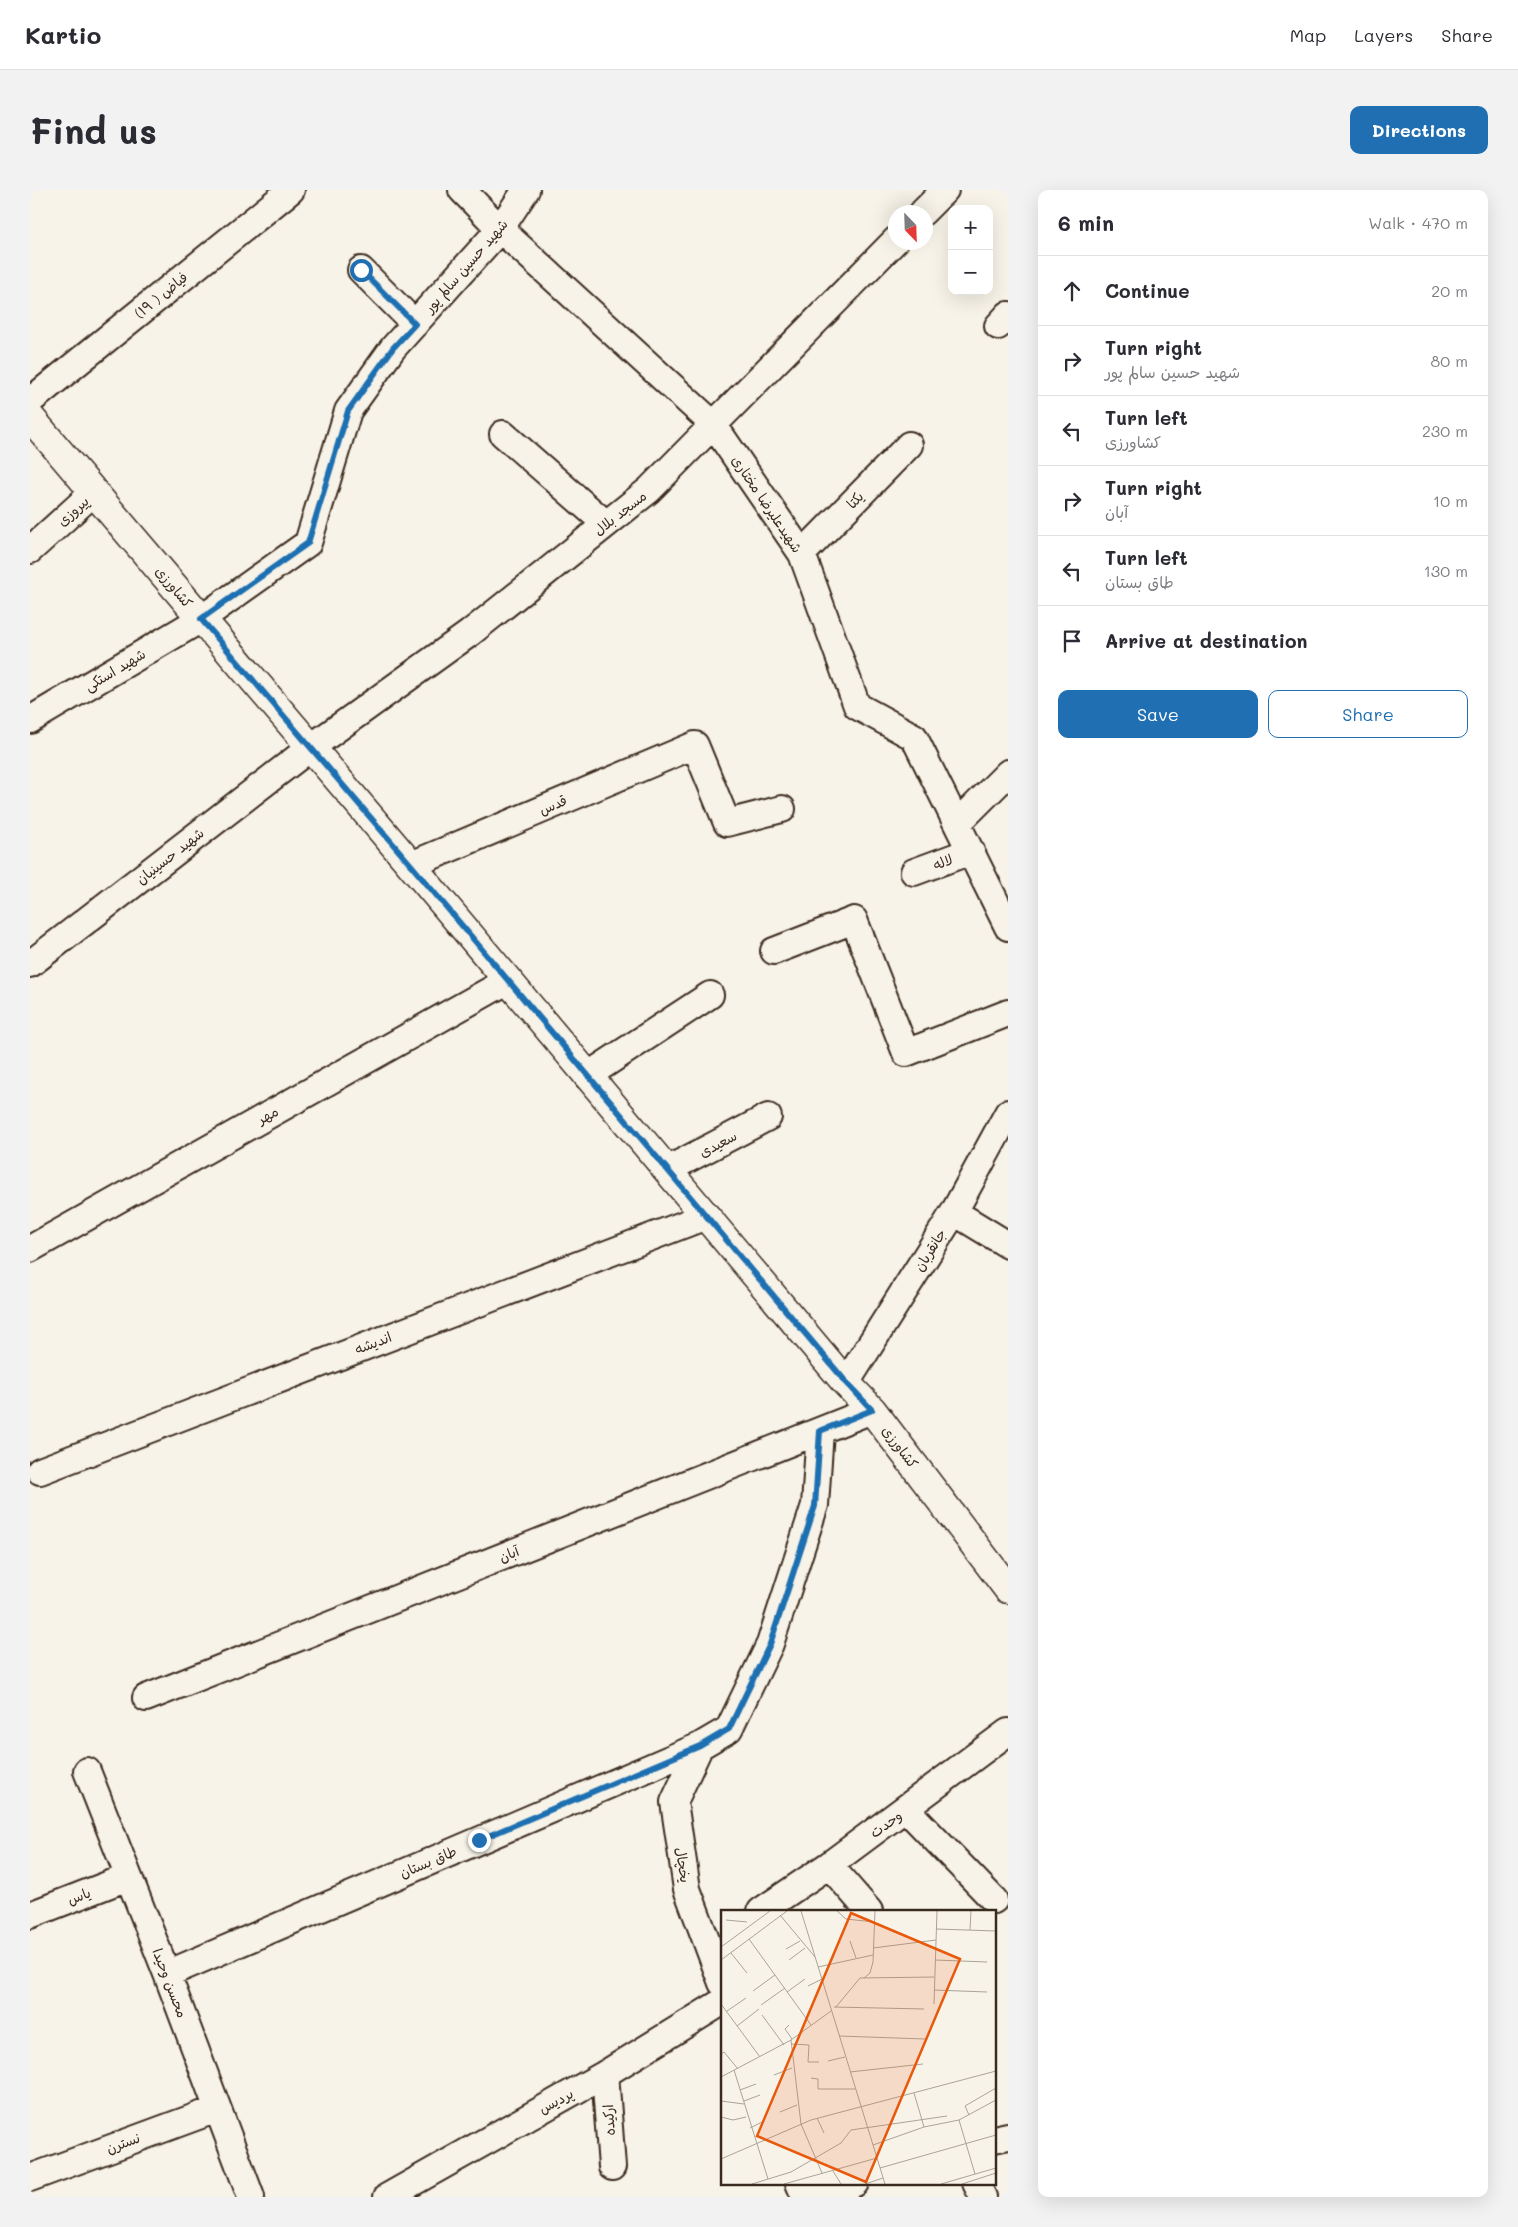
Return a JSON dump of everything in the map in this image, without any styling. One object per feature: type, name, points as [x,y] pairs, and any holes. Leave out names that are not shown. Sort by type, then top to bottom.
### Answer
[{"type":"street","name":"فیاض ( ۱۹)","points":[[30,401],[291,190]]},
{"type":"street","name":"شهیدعلیرضا مختاری","points":[[462,190],[500,229],[713,424],[802,554],[856,706],[914,737],[1008,927]]},
{"type":"street","name":"شهید حسین سالم پور","points":[[201,619],[308,543],[348,411],[393,348],[500,229],[526,190]]},
{"type":"street","points":[[929,205],[945,190]]},
{"type":"street","name":"مسجد بلال","points":[[310,748],[470,632],[649,490],[888,248]]},
{"type":"street","points":[[361,270],[415,324]]},
{"type":"street","name":"کشاورزی","points":[[30,417],[411,865],[846,1382],[872,1410],[1008,1588]]},
{"type":"street","points":[[503,434],[606,524]]},
{"type":"street","name":"یکتا","points":[[802,554],[909,445]]},
{"type":"street","name":"پیروزی","points":[[30,550],[94,492]]},
{"type":"street","name":"شهید استکی","points":[[30,720],[201,619]]},
{"type":"street","name":"قدس","points":[[411,865],[695,745],[727,823],[782,809]]},
{"type":"street","name":"شهید حسینیان","points":[[30,964],[310,748]]},
{"type":"street","points":[[958,823],[1008,773]]},
{"type":"street","name":"لاله","points":[[914,872],[971,851]]},
{"type":"street","points":[[774,952],[854,920],[906,1052],[1008,1013]]},
{"type":"street","name":"مهر","points":[[30,1248],[507,981]]},
{"type":"street","points":[[587,1076],[710,994]]},
{"type":"street","name":"جانقربان","points":[[846,1382],[954,1212],[1008,1113]]},
{"type":"street","name":"سعیدی","points":[[667,1170],[768,1117]]},
{"type":"street","points":[[954,1212],[1008,1245]]},
{"type":"street","name":"اندیشه","points":[[40,1471],[706,1216]]},
{"type":"street","name":"آبان","points":[[146,1698],[872,1410]]},
{"type":"street","name":"طاق بستان","points":[[167,1974],[700,1746],[729,1729],[770,1644],[815,1506],[820,1431]]},
{"type":"street","name":"وحدت","points":[[762,1910],[829,1865],[1008,1732]]},
{"type":"street","name":"یخچال","points":[[700,1746],[674,1802],[686,1890],[715,1942],[721,1977]]},
{"type":"street","name":"محسن وحیدا","points":[[87,1771],[167,1974],[251,2197]]},
{"type":"street","points":[[906,1809],[994,1900]]},
{"type":"street","points":[[829,1865],[868,1910]]},
{"type":"street","name":"یاس","points":[[30,1915],[128,1878]]},
{"type":"street","name":"پردیس","points":[[387,2197],[605,2074],[721,2003]]},
{"type":"street","name":"ارکیده","points":[[605,2074],[612,2167]]},
{"type":"street","name":"نسترن","points":[[30,2178],[217,2109]]},
{"type":"street","points":[[799,2184],[805,2197]]},
{"type":"street","points":[[818,2197],[852,2184]]},
{"type":"street","points":[[976,2184],[983,2197]]},
{"type":"route","points":[[361,270],[415,324],[393,348],[348,411],[308,543],[201,619],[411,865],[846,1382],[872,1410],[820,1431],[815,1506],[770,1644],[729,1729],[700,1746],[479,1840]]}]
